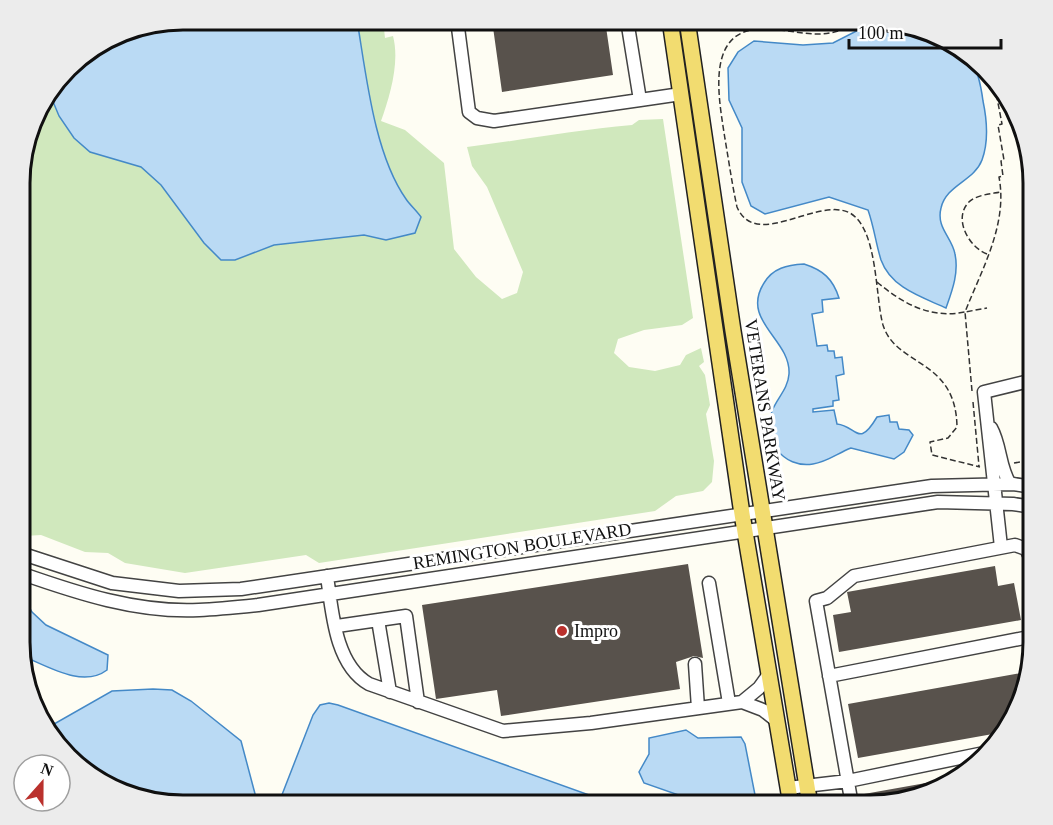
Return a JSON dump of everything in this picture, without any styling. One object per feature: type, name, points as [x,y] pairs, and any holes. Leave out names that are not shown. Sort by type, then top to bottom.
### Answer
[{"type":"main road","name":"VETERANS PARKWAY","points":[[671,30],[742,514],[789,795]]},
{"type":"main road","name":"VETERANS PARKWAY","points":[[689,30],[761,511],[808,795]]},
{"type":"street","points":[[458,30],[470,112],[477,118],[494,121],[681,94]]},
{"type":"street","points":[[629,30],[640,100]]},
{"type":"street","points":[[1001,547],[994,484],[997,466],[984,392],[1023,382]]},
{"type":"street","points":[[997,466],[1010,484]]},
{"type":"street","name":"REMINGTON BOULEVARD","points":[[30,556],[112,583],[179,591],[241,589],[932,486],[1023,486]]},
{"type":"street","name":"REMINGTON BOULEVARD","points":[[30,576],[100,599],[143,607],[197,610],[330,594],[938,502],[1023,506]]},
{"type":"street","points":[[850,795],[816,601],[827,598],[854,576],[1001,547],[1023,548]]},
{"type":"street","points":[[327,576],[344,658],[356,676],[390,692],[503,731],[735,702],[759,688],[769,674]]},
{"type":"street","points":[[709,583],[735,702]]},
{"type":"street","points":[[337,626],[406,616],[418,702]]},
{"type":"street","points":[[378,620],[390,692]]},
{"type":"street","points":[[829,676],[1023,635]]},
{"type":"street","points":[[694,664],[698,708]]},
{"type":"street","points":[[735,702],[763,710],[777,721]]},
{"type":"street","points":[[788,788],[848,781],[973,755]]},
{"type":"path","points":[[757,30],[738,36],[723,54],[717,89],[733,186],[740,214],[745,219],[759,225],[829,209],[848,212],[863,225],[877,282],[884,326],[895,344],[935,372],[950,392],[957,410],[957,427],[948,438],[930,442],[932,455],[979,467],[997,466],[1023,460]]},
{"type":"path","points":[[769,30],[813,35],[835,34],[843,30]]},
{"type":"path","points":[[979,467],[965,312],[988,254],[1003,204],[999,177],[1003,176],[1000,161],[1004,160],[998,125],[1002,124],[997,98]]},
{"type":"path","points":[[988,254],[978,250],[964,232],[964,211],[968,203],[975,198],[1002,192]]},
{"type":"path","points":[[877,282],[896,298],[934,313],[951,315],[987,308]]},
{"type":"green space","points":[[359,30],[384,30],[385,38],[393,36],[395,68],[381,121],[405,130],[444,163],[454,249],[476,277],[502,299],[517,293],[523,272],[487,187],[472,166],[467,147],[632,125],[639,120],[663,119],[693,318],[682,325],[644,330],[618,339],[614,353],[629,367],[655,371],[680,365],[686,355],[701,348],[704,362],[699,366],[705,375],[710,405],[706,414],[714,461],[712,482],[703,491],[676,496],[655,511],[319,563],[306,555],[185,573],[125,563],[108,553],[85,552],[41,535],[30,536],[31,163],[38,134],[53,102],[59,116],[74,138],[90,152],[141,167],[161,185],[204,243],[235,260],[274,245],[364,235],[386,240],[415,233],[414,208],[400,189],[389,168],[374,119]]},
{"type":"water","points":[[183,30],[359,30],[373,112],[386,160],[406,199],[421,217],[415,233],[386,240],[364,235],[274,245],[235,260],[221,260],[204,243],[161,185],[141,167],[90,152],[74,138],[59,116],[53,102],[82,68],[106,50],[143,35]]},
{"type":"water","points":[[858,30],[880,30],[910,35],[946,50],[977,74],[986,116],[986,145],[978,167],[948,194],[940,215],[942,227],[953,248],[956,261],[954,282],[946,308],[908,290],[892,278],[881,260],[868,210],[829,197],[765,214],[751,206],[742,182],[742,128],[729,100],[728,68],[738,52],[754,41],[803,45],[833,43]]},
{"type":"water","points":[[804,264],[817,269],[826,276],[834,286],[839,298],[822,300],[823,312],[812,314],[817,346],[827,345],[828,351],[834,351],[835,358],[842,357],[844,374],[836,376],[839,400],[833,401],[833,406],[813,409],[813,412],[834,410],[837,424],[861,434],[871,427],[877,417],[889,415],[890,422],[897,422],[899,429],[909,430],[913,435],[904,452],[894,459],[851,448],[823,461],[802,464],[784,457],[772,441],[769,422],[774,406],[787,384],[788,362],[783,350],[762,319],[758,308],[758,296],[764,283],[776,271],[786,266]]},
{"type":"water","points":[[30,608],[46,625],[108,655],[107,670],[97,675],[75,676],[31,660]]},
{"type":"water","points":[[172,690],[191,701],[241,741],[255,795],[173,795],[143,790],[106,775],[82,757],[54,724],[112,691]]},
{"type":"water","points":[[329,703],[338,705],[589,795],[282,795],[313,715],[320,705]]},
{"type":"water","points":[[686,730],[698,738],[741,737],[745,744],[755,795],[678,795],[644,783],[639,772],[649,754],[649,738]]},
{"type":"building","points":[[493,30],[606,30],[613,75],[502,92]]},
{"type":"building","name":"Impro","points":[[688,564],[703,658],[694,656],[676,662],[680,689],[501,716],[497,690],[436,699],[422,605]]},
{"type":"building","points":[[995,566],[998,586],[1014,583],[1021,620],[839,652],[833,615],[851,612],[847,592]]},
{"type":"building","points":[[1020,673],[1011,701],[992,734],[858,758],[848,704]]},
{"type":"building","points":[[931,782],[890,794],[864,794]]},
{"type":"place","name":"Impro","points":[[562,631]]}]
